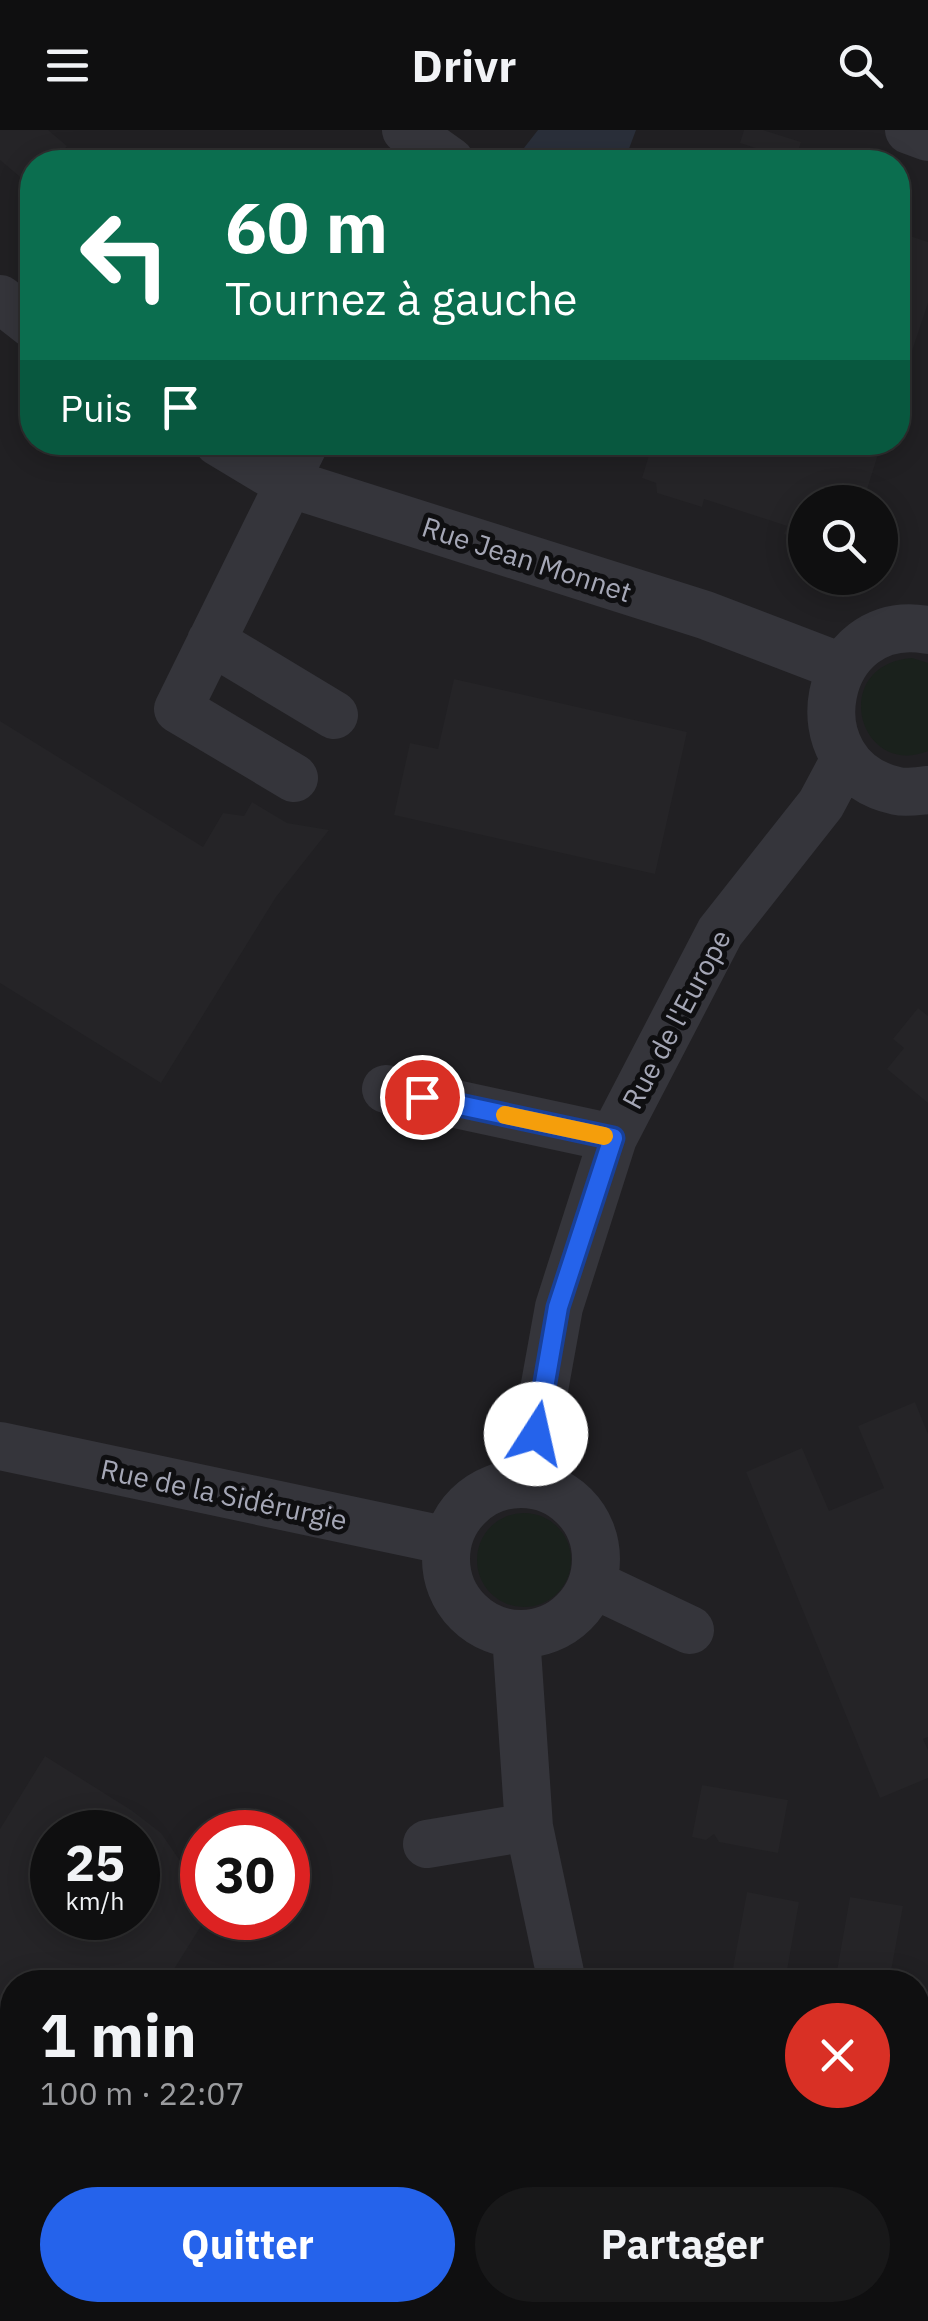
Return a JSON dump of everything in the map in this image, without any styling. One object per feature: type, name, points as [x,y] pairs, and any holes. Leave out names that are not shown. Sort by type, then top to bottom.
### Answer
[{"type":"street","points":[[406,130],[434,150]]},
{"type":"street","points":[[909,130],[928,136]]},
{"type":"street","points":[[0,299],[20,315]]},
{"type":"street","name":"Rue Jean Monnet","points":[[254,455],[705,615],[842,668]]},
{"type":"street","points":[[293,469],[178,709],[294,778]]},
{"type":"street","points":[[928,630],[892,630],[863,644],[842,668],[830,697],[832,729],[845,759],[869,780],[899,792],[928,790]]},
{"type":"street","points":[[212,641],[334,715]]},
{"type":"street","name":"Rue de l'Europe","points":[[527,1484],[558,1307],[613,1138],[720,932],[820,804],[845,759]]},
{"type":"street","points":[[386,1089],[613,1138]]},
{"type":"street","name":"Rue de la Sidérurgie","points":[[0,1446],[448,1541]]},
{"type":"street","points":[[527,1484],[560,1494],[584,1518],[594,1539],[597,1562],[581,1606],[563,1623],[540,1633],[516,1635],[490,1629],[468,1614],[453,1593],[446,1568],[448,1541],[455,1521],[468,1505],[486,1492],[506,1485],[527,1484]]},
{"type":"street","points":[[592,1584],[690,1630]]},
{"type":"street","points":[[516,1635],[529,1827],[559,1970]]},
{"type":"street","points":[[427,1844],[529,1827]]},
{"type":"shaded area","points":[[0,130],[928,130],[928,1970],[0,1970]]},
{"type":"shaded area","points":[[538,130],[636,130],[628,150],[522,150]]},
{"type":"shaded area","points":[[912,658],[928,663],[928,751],[904,755],[884,749],[870,736],[862,718],[862,698],[869,679],[886,665]]},
{"type":"shaded area","points":[[524,1513],[542,1517],[557,1527],[567,1542],[571,1560],[567,1578],[557,1593],[542,1603],[524,1607],[506,1603],[491,1593],[481,1578],[477,1560],[481,1542],[491,1527],[506,1517]]},
{"type":"building","points":[[0,130],[48,130],[67,146],[64,150],[20,150],[20,177],[0,160]]},
{"type":"building","points":[[744,130],[763,130],[801,142],[798,150],[761,150],[740,143]]},
{"type":"building","points":[[910,236],[928,242],[928,303],[910,357]]},
{"type":"building","points":[[649,455],[878,455],[868,485],[788,485],[788,536],[784,534],[787,526],[704,499],[702,507],[657,493],[656,483],[642,478]]},
{"type":"building","points":[[454,679],[687,732],[655,874],[394,815],[410,743],[438,749]]},
{"type":"building","points":[[0,721],[203,847],[223,813],[244,816],[252,802],[287,823],[329,830],[276,897],[161,1083],[0,983]]},
{"type":"building","points":[[918,1008],[928,1016],[928,1103],[887,1069],[904,1048],[893,1039]]},
{"type":"building","points":[[915,1402],[928,1434],[928,1737],[923,1739],[928,1750],[928,1778],[880,1798],[746,1472],[802,1448],[829,1511],[884,1488],[858,1426]]},
{"type":"building","points":[[45,1756],[131,1810],[30,1810],[30,1940],[160,1940],[160,1832],[180,1861],[180,1940],[192,1940],[174,1970],[0,1970],[0,1829]]},
{"type":"building","points":[[702,1785],[788,1800],[778,1853],[719,1842],[714,1834],[706,1840],[692,1837]]},
{"type":"building","points":[[747,1892],[799,1902],[787,1970],[733,1970]]},
{"type":"building","points":[[850,1897],[903,1906],[891,1970],[837,1970]]},
{"type":"slow traffic","points":[[505,1115],[604,1136]]},
{"type":"route","points":[[422,1097],[613,1138],[558,1307],[536,1434]]}]
